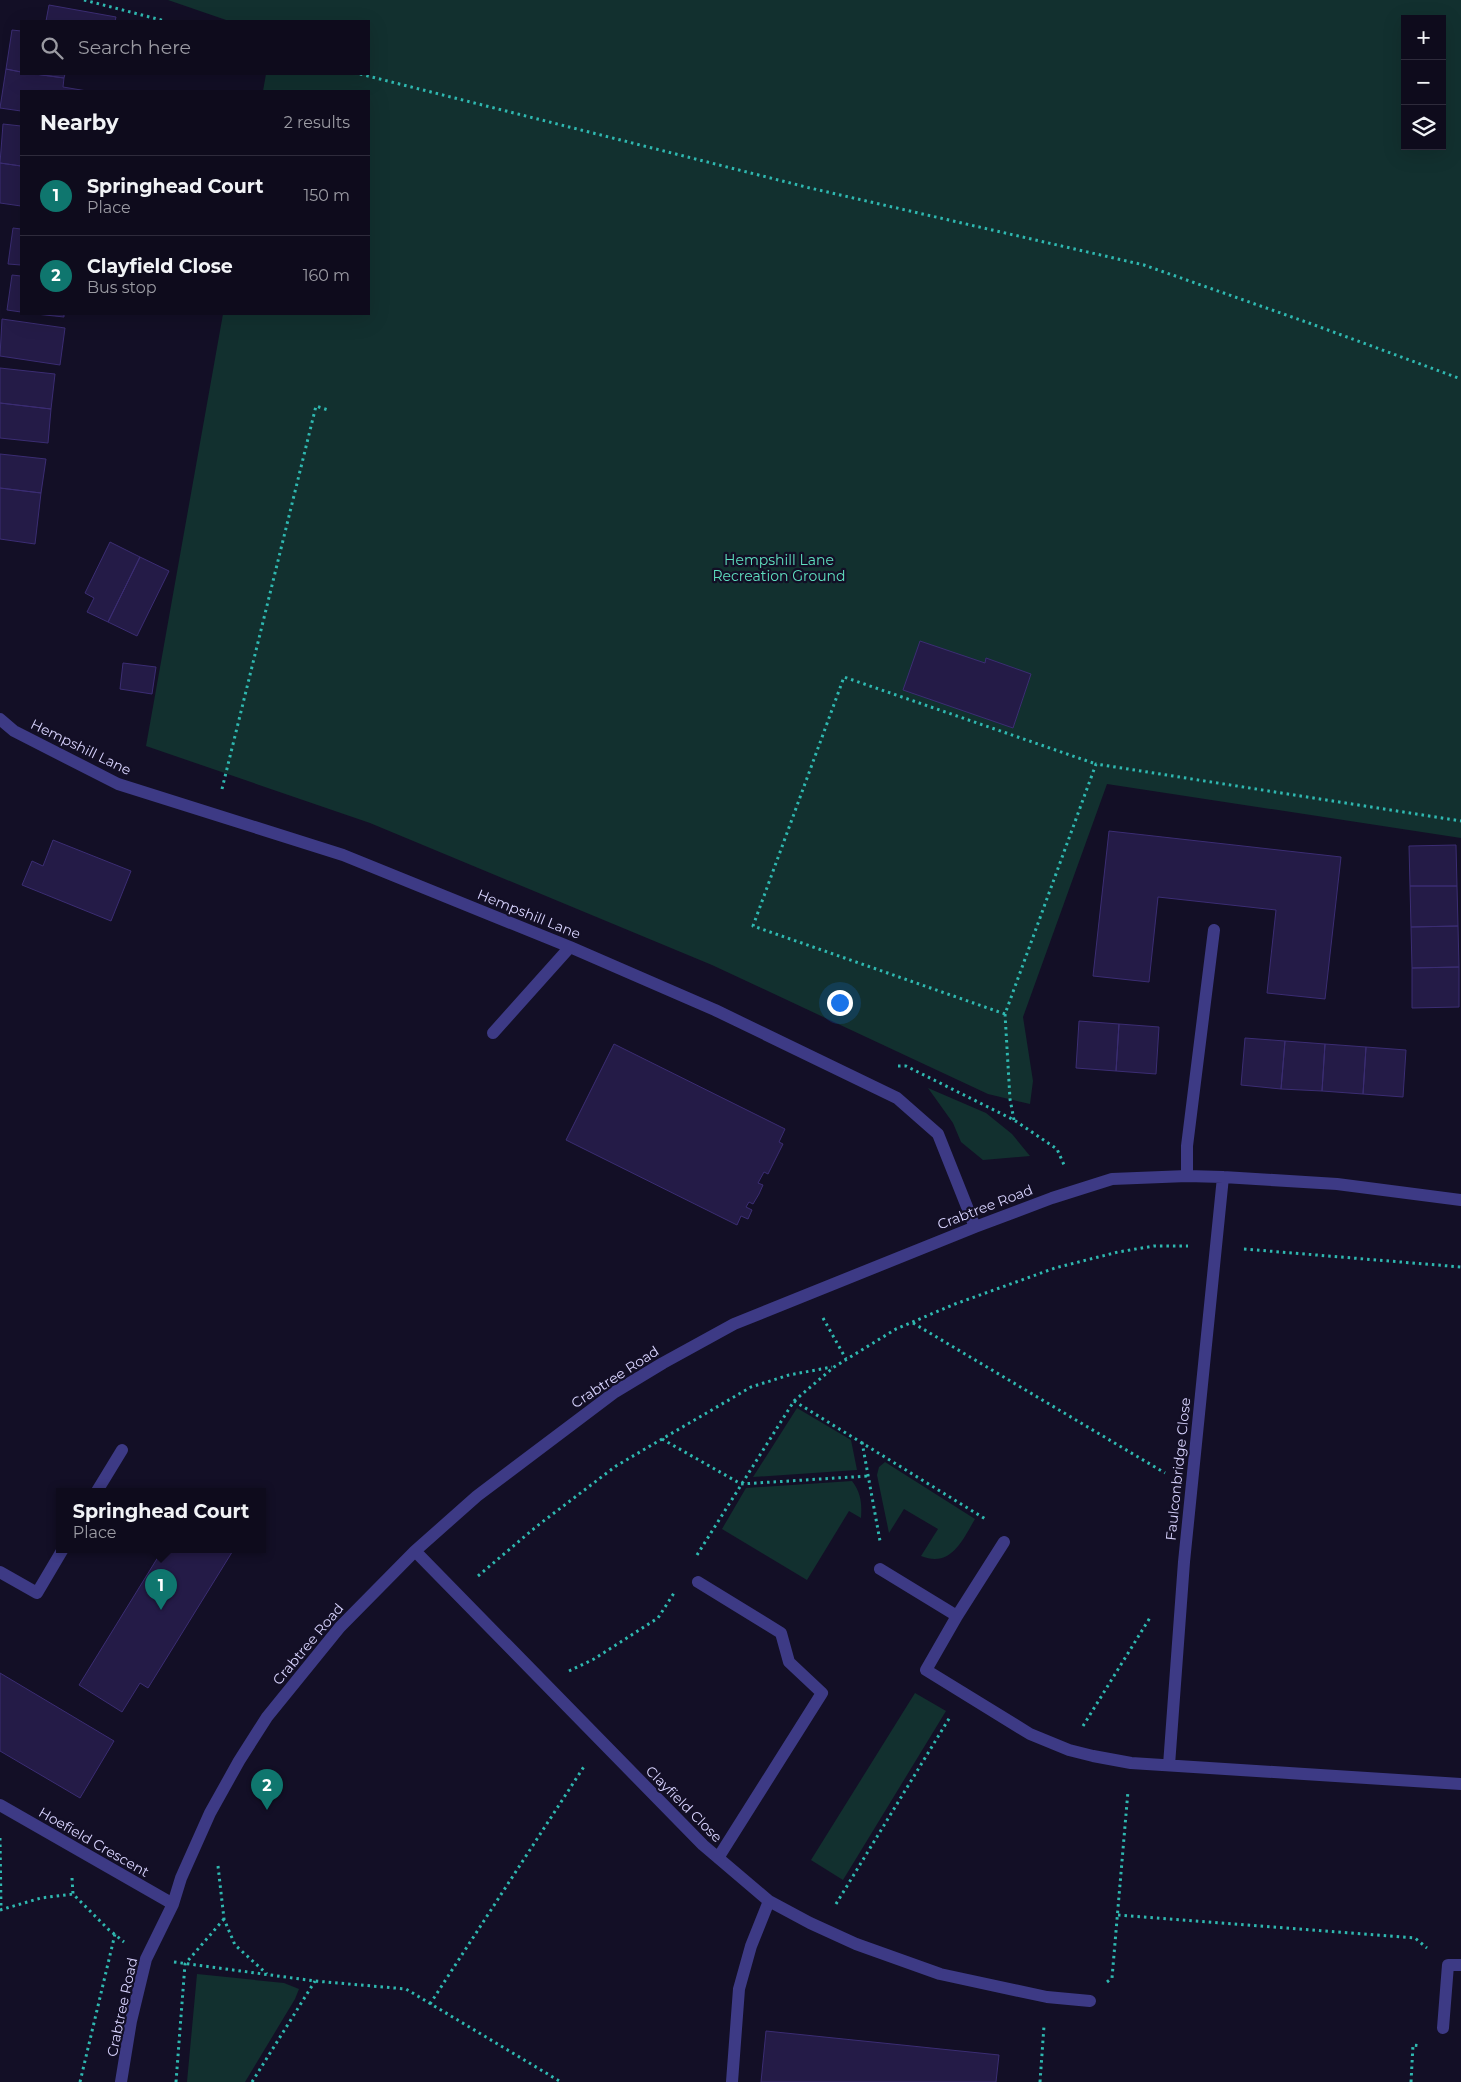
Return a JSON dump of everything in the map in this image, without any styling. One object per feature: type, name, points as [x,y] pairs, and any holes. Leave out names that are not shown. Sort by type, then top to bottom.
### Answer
[{"type":"street","name":"Hempshill Lane","points":[[0,719],[14,731],[118,784],[343,854],[570,947],[715,1010],[897,1098],[938,1134],[974,1227]]},
{"type":"street","points":[[1187,1176],[1187,1146],[1214,930]]},
{"type":"street","points":[[493,1033],[570,947]]},
{"type":"street","name":"Crabtree Road","points":[[121,2082],[131,2021],[146,1959],[172,1904],[181,1878],[210,1813],[239,1761],[267,1717],[340,1627],[415,1551],[477,1496],[615,1392],[663,1362],[734,1324],[974,1227],[1112,1179],[1187,1176],[1222,1177],[1337,1184],[1461,1200]]},
{"type":"street","name":"Faulconbridge Close","points":[[1169,1765],[1184,1562],[1222,1177]]},
{"type":"street","points":[[99,1488],[122,1450]]},
{"type":"street","points":[[1004,1542],[926,1670],[1030,1734],[1069,1750],[1131,1763],[1461,1784]]},
{"type":"street","name":"Clayfield Close","points":[[415,1551],[718,1858],[769,1901],[856,1944],[940,1974],[1047,1998],[1090,2000]]},
{"type":"street","points":[[0,1572],[37,1593],[61,1553]]},
{"type":"street","points":[[880,1569],[958,1616]]},
{"type":"street","points":[[698,1582],[781,1633],[790,1662],[822,1693],[718,1858]]},
{"type":"street","name":"Hoefield Crescent","points":[[0,1805],[172,1904]]},
{"type":"street","points":[[732,2082],[739,1989],[751,1946],[769,1901]]},
{"type":"street","points":[[1443,2028],[1454,1965]]},
{"type":"path","points":[[84,0],[161,20]]},
{"type":"path","points":[[364,75],[810,188],[1144,265],[1461,379]]},
{"type":"path","points":[[216,814],[316,406],[328,410]]},
{"type":"path","points":[[1005,1014],[753,926],[844,678],[1096,764],[1461,821]]},
{"type":"path","points":[[1014,1120],[1010,1099],[1005,1014],[1096,764]]},
{"type":"path","points":[[896,1066],[906,1066],[1014,1120],[1057,1148],[1075,1191]]},
{"type":"path","points":[[696,1558],[794,1401],[846,1359],[896,1329],[954,1304],[1046,1271],[1082,1261],[1154,1246],[1216,1247],[1461,1267]]},
{"type":"path","points":[[809,1294],[846,1359]]},
{"type":"path","points":[[912,1322],[1191,1489]]},
{"type":"path","points":[[457,1594],[537,1526],[616,1466],[750,1387],[789,1375],[834,1367]]},
{"type":"path","points":[[794,1401],[862,1441],[998,1527],[1004,1542]]},
{"type":"path","points":[[662,1439],[741,1484],[868,1476]]},
{"type":"path","points":[[862,1441],[880,1536],[880,1569]]},
{"type":"path","points":[[544,1683],[594,1659],[658,1618],[676,1589]]},
{"type":"path","points":[[1069,1750],[1154,1611]]},
{"type":"path","points":[[821,1928],[964,1693]]},
{"type":"path","points":[[430,2004],[601,1741]]},
{"type":"path","points":[[1090,2000],[1112,1978],[1131,1763]]},
{"type":"path","points":[[0,1838],[1,1909],[41,1898],[74,1894]]},
{"type":"path","points":[[84,1854],[71,1879],[74,1894],[115,1934],[146,1959],[315,1981],[406,1989],[561,2082]]},
{"type":"path","points":[[217,1862],[224,1919],[235,1945],[267,1974]]},
{"type":"path","points":[[1118,1915],[1415,1938],[1454,1965]]},
{"type":"path","points":[[176,2082],[185,1964],[224,1919]]},
{"type":"path","points":[[80,2082],[115,1934]]},
{"type":"path","points":[[252,2082],[315,1981]]},
{"type":"path","points":[[1040,2082],[1047,1998]]},
{"type":"path","points":[[1411,2082],[1413,2046],[1423,2046]]},
{"type":"green space","name":"Hempshill Lane Recreation Ground","points":[[168,0],[1461,0],[1461,838],[1107,784],[1023,1017],[1033,1081],[1030,1104],[988,1094],[712,965],[370,823],[146,746],[223,315],[370,315],[370,90],[263,90],[266,75],[370,75],[370,20],[226,20]]},
{"type":"green space","points":[[928,1088],[986,1113],[1012,1134],[1030,1156],[983,1160],[961,1142],[953,1123]]},
{"type":"green space","points":[[797,1408],[851,1440],[857,1470],[753,1477]]},
{"type":"green space","points":[[885,1462],[975,1519],[960,1544],[948,1555],[931,1559],[921,1556],[938,1529],[904,1509],[889,1533],[877,1475],[879,1467]]},
{"type":"green space","points":[[852,1481],[860,1498],[861,1518],[849,1511],[807,1580],[722,1529],[746,1488]]},
{"type":"green space","points":[[915,1693],[946,1711],[843,1880],[811,1860]]},
{"type":"green space","points":[[197,1974],[284,1983],[299,1989],[295,1999],[245,2082],[187,2082]]},
{"type":"building","points":[[49,5],[116,17],[115,20],[46,20]]},
{"type":"building","points":[[12,30],[20,31],[20,72],[6,69]]},
{"type":"building","points":[[6,69],[20,72],[20,75],[42,75],[64,78],[63,87],[81,90],[20,90],[20,111],[0,108]]},
{"type":"building","points":[[42,75],[65,75],[64,78]]},
{"type":"building","points":[[3,124],[20,126],[20,166],[0,163]]},
{"type":"building","points":[[0,163],[20,166],[20,206],[0,203]]},
{"type":"building","points":[[13,228],[20,229],[20,265],[8,264]]},
{"type":"building","points":[[12,275],[20,276],[20,312],[7,310]]},
{"type":"building","points":[[45,315],[64,315],[64,317]]},
{"type":"building","points":[[2,319],[65,328],[60,365],[0,356]]},
{"type":"building","points":[[0,368],[55,374],[51,409],[0,403]]},
{"type":"building","points":[[0,403],[51,409],[48,443],[0,438]]},
{"type":"building","points":[[0,454],[46,459],[41,493],[0,488]]},
{"type":"building","points":[[0,488],[41,493],[35,544],[0,539]]},
{"type":"building","points":[[110,542],[140,557],[108,622],[87,612],[94,598],[85,593]]},
{"type":"building","points":[[140,557],[169,571],[137,636],[108,622]]},
{"type":"building","points":[[920,641],[985,663],[986,658],[1031,674],[1013,728],[903,690]]},
{"type":"building","points":[[123,663],[156,667],[152,694],[120,689]]},
{"type":"building","points":[[1109,831],[1341,857],[1325,999],[1267,993],[1276,910],[1158,897],[1149,982],[1093,976]]},
{"type":"building","points":[[53,840],[131,871],[111,921],[22,885],[32,861],[43,866]]},
{"type":"building","points":[[1456,845],[1457,886],[1410,886],[1409,846]]},
{"type":"building","points":[[1410,886],[1457,886],[1458,926],[1411,927]]},
{"type":"building","points":[[1458,926],[1459,967],[1412,968],[1411,927]]},
{"type":"building","points":[[1459,967],[1459,1007],[1412,1008],[1412,968]]},
{"type":"building","points":[[1079,1021],[1119,1024],[1116,1071],[1076,1068]]},
{"type":"building","points":[[1119,1024],[1159,1027],[1156,1074],[1116,1071]]},
{"type":"building","points":[[1245,1038],[1285,1041],[1281,1089],[1241,1085]]},
{"type":"building","points":[[1285,1041],[1325,1044],[1322,1091],[1281,1089]]},
{"type":"building","points":[[614,1044],[785,1129],[779,1142],[783,1144],[768,1174],[764,1172],[758,1183],[763,1185],[759,1194],[753,1204],[749,1202],[746,1207],[752,1210],[748,1219],[741,1216],[737,1225],[566,1140]]},
{"type":"building","points":[[1325,1044],[1366,1047],[1363,1094],[1322,1091]]},
{"type":"building","points":[[1366,1047],[1406,1050],[1403,1097],[1363,1094]]},
{"type":"building","points":[[161,1553],[232,1553],[148,1688],[140,1683],[122,1712],[79,1685]]},
{"type":"building","points":[[0,1673],[114,1741],[80,1798],[0,1751]]},
{"type":"building","points":[[766,2031],[999,2055],[996,2082],[761,2082]]},
{"type":"place","name":"Springhead Court","points":[[161,1610]]},
{"type":"place","name":"Clayfield Close","points":[[267,1810]]}]
